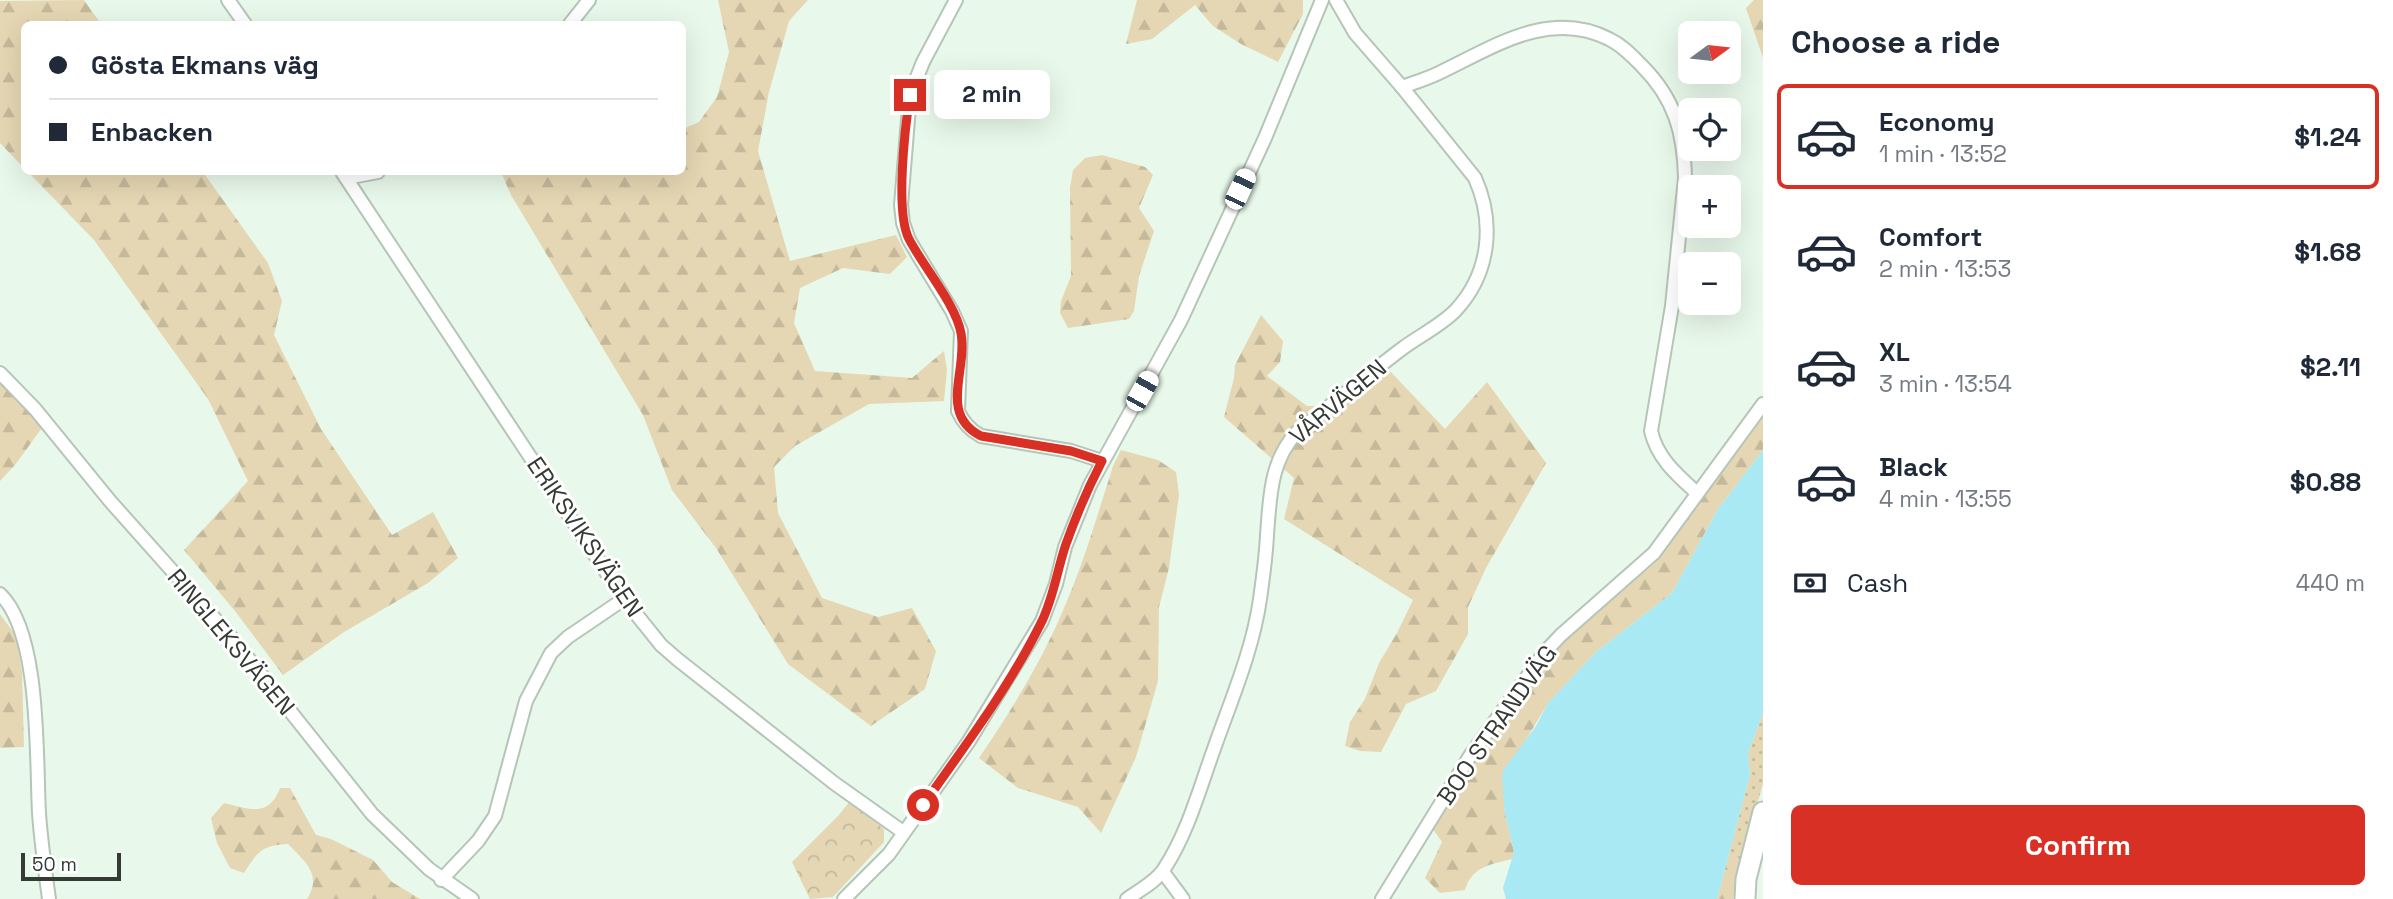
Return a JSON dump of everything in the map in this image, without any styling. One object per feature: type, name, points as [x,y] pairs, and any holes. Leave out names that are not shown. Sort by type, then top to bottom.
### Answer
[{"type":"main road","points":[[1745,899],[1746,879],[1763,812]]},
{"type":"street","points":[[228,0],[243,21]]},
{"type":"street","points":[[572,21],[589,0]]},
{"type":"street","points":[[956,0],[923,61],[910,95],[901,205],[909,240],[952,311],[961,331],[958,411],[963,422],[981,436],[1071,451],[1102,461]]},
{"type":"street","points":[[844,899],[889,854],[969,741],[1042,621],[1056,584],[1065,547],[1090,485],[1181,320],[1265,138],[1322,0]]},
{"type":"street","name":"VÅRVÄGEN","points":[[1127,899],[1163,872],[1184,832],[1255,627],[1262,587],[1269,505],[1280,455],[1287,442],[1403,348],[1453,313],[1471,291],[1481,270],[1487,234],[1482,194],[1475,178],[1458,154],[1355,33],[1336,0]]},
{"type":"street","points":[[1402,87],[1439,73],[1523,33],[1550,28],[1571,28],[1609,38],[1623,48],[1656,82],[1679,122],[1685,178],[1672,306],[1651,431],[1663,458],[1675,474],[1697,493]]},
{"type":"street","name":"ERIKSVIKSVÄGEN","points":[[344,175],[624,599],[661,645],[816,769],[903,832]]},
{"type":"street","name":"RINGLEKSVÄGEN","points":[[0,373],[232,638],[372,814],[441,880],[472,899]]},
{"type":"street","name":"BOO STRANDVÄG","points":[[1382,899],[1470,756],[1545,652],[1654,553],[1763,404]]},
{"type":"street","points":[[0,594],[16,618],[25,649],[37,716],[40,826],[49,899]]},
{"type":"street","points":[[441,880],[478,841],[495,816],[526,701],[551,653],[624,599]]},
{"type":"street","points":[[1163,872],[1183,899]]},
{"type":"green space","points":[[84,0],[99,21],[21,21],[21,165],[0,143],[0,1]]},
{"type":"green space","points":[[718,0],[808,0],[789,21],[769,92],[758,151],[790,261],[896,235],[907,257],[890,274],[843,268],[800,288],[794,323],[815,371],[912,378],[944,351],[947,370],[944,401],[869,404],[795,446],[774,467],[778,513],[822,598],[878,617],[912,608],[936,651],[925,689],[871,726],[788,664],[716,548],[672,490],[643,415],[511,195],[502,175],[686,175],[686,128],[699,122],[717,97],[729,52]]},
{"type":"green space","points":[[1137,0],[1303,0],[1303,14],[1278,62],[1241,44],[1213,26],[1195,5],[1152,39],[1126,44]]},
{"type":"green space","points":[[1754,0],[1763,0],[1763,58],[1746,8]]},
{"type":"green space","points":[[1102,155],[1145,167],[1153,175],[1139,208],[1154,231],[1139,276],[1134,311],[1129,319],[1068,328],[1060,313],[1061,301],[1071,276],[1070,188],[1073,170],[1085,158]]},
{"type":"green space","points":[[31,175],[205,175],[268,263],[282,301],[274,335],[321,429],[392,535],[433,512],[458,558],[428,583],[344,632],[283,675],[235,611],[184,550],[248,481],[208,399],[94,240]]},
{"type":"green space","points":[[1261,315],[1283,341],[1280,362],[1267,376],[1307,406],[1339,406],[1387,368],[1445,429],[1487,382],[1546,463],[1486,568],[1468,607],[1468,634],[1436,691],[1406,704],[1381,752],[1360,751],[1345,746],[1350,722],[1365,699],[1379,663],[1413,600],[1284,519],[1294,478],[1224,417],[1235,365]]},
{"type":"green space","points":[[0,380],[44,425],[0,481]]},
{"type":"green space","points":[[1763,414],[1763,450],[1718,509],[1672,593],[1596,652],[1548,703],[1527,738],[1504,808],[1514,852],[1512,859],[1477,871],[1465,890],[1440,893],[1425,878],[1442,842],[1432,828],[1476,756],[1547,658],[1568,636],[1654,564]]},
{"type":"green space","points":[[1121,450],[1158,460],[1176,472],[1179,495],[1169,568],[1159,607],[1158,681],[1136,757],[1101,833],[1078,807],[1018,788],[979,758],[1025,685],[1055,628],[1078,573],[1113,466]]},
{"type":"green space","points":[[0,614],[16,636],[22,672],[24,747],[0,748]]},
{"type":"green space","points":[[1763,713],[1763,784],[1741,861],[1729,854],[1750,775],[1748,753]]},
{"type":"green space","points":[[280,788],[290,788],[316,835],[331,839],[373,860],[392,882],[420,899],[307,899],[313,882],[310,868],[288,844],[261,851],[244,873],[230,868],[217,843],[211,818],[224,803],[250,809],[264,808],[275,798]]},
{"type":"green space","points":[[850,801],[884,829],[884,842],[833,897],[810,899],[792,862]]},
{"type":"green space","points":[[1729,854],[1741,861],[1733,899],[1717,899]]},
{"type":"water","points":[[1763,450],[1763,713],[1748,753],[1750,775],[1717,899],[1506,899],[1503,888],[1514,852],[1504,808],[1502,772],[1536,726],[1548,703],[1596,652],[1672,593],[1718,509]]},
{"type":"route","points":[[910,95],[901,205],[903,223],[909,240],[952,311],[961,331],[957,402],[963,422],[981,436],[1071,451],[1102,461],[1065,547],[1056,584],[1042,621],[969,741],[923,805]]}]
